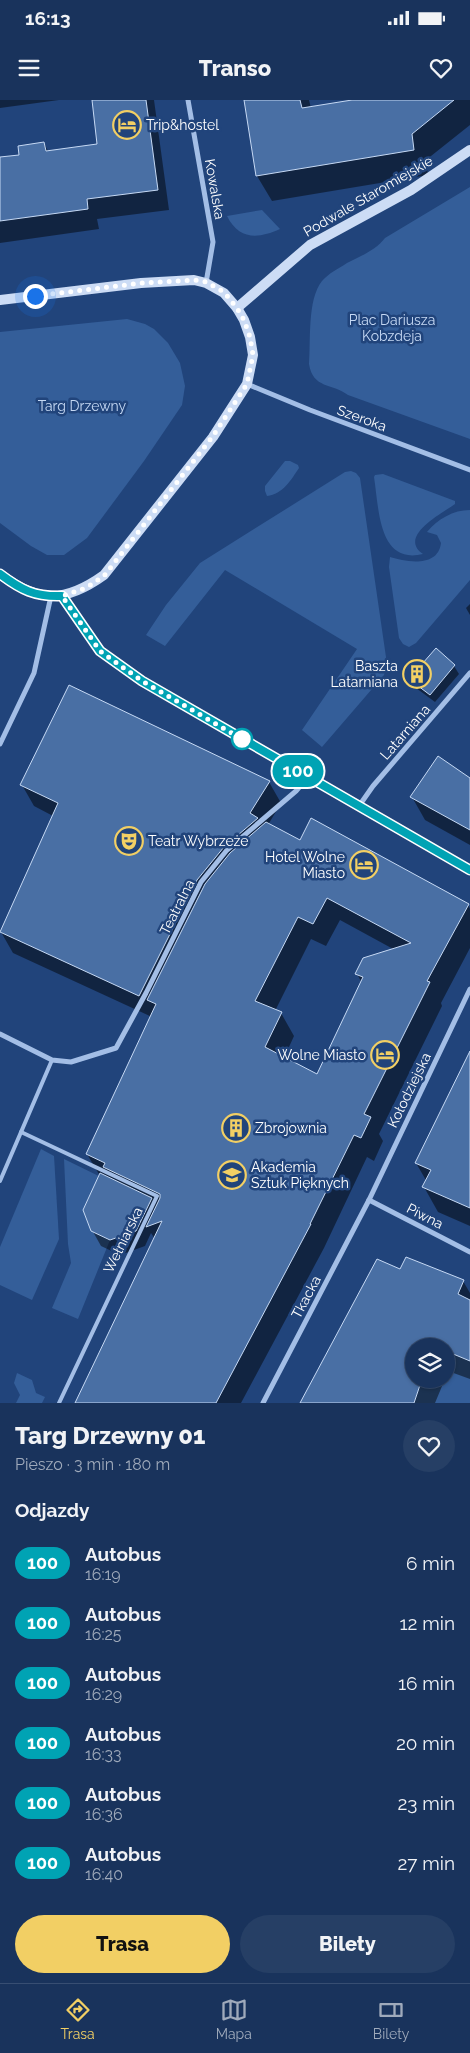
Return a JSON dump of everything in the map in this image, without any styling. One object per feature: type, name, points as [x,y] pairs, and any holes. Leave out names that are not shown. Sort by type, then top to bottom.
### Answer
[{"type":"street","name":"Kowalska","points":[[188,100],[213,242],[206,282]]},
{"type":"street","name":"Podwale Staromiejskie","points":[[237,308],[310,245],[411,190],[470,150]]},
{"type":"street","points":[[0,300],[142,283],[194,280],[206,282],[224,292],[237,308],[250,337],[253,355],[247,384],[213,436],[104,576],[86,588],[62,596],[51,596],[34,594],[16,586],[0,574]]},
{"type":"street","name":"Szeroka","points":[[247,384],[310,410],[470,470]]},
{"type":"street","points":[[0,744],[34,673],[51,596]]},
{"type":"street","points":[[62,596],[100,651],[142,681],[470,870]]},
{"type":"street","name":"Latarniana","points":[[359,806],[373,786],[470,674]]},
{"type":"street","name":"Teatralna","points":[[52,1060],[71,1062],[116,1048],[146,993],[201,882],[227,850],[296,791],[308,777]]},
{"type":"street","name":"Kołodziejska","points":[[369,1200],[470,989]]},
{"type":"street","points":[[0,1034],[52,1060]]},
{"type":"street","name":"Piwna","points":[[369,1200],[470,1252]]},
{"type":"street","name":"Tkacka","points":[[263,1403],[369,1200]]},
{"type":"lane","points":[[0,1181],[52,1060]]},
{"type":"lane","name":"Wełniarska","points":[[21,1132],[157,1196],[59,1403]]},
{"type":"green space","name":"Plac Dariusza Kobzdeja","points":[[470,187],[470,439],[348,395],[319,382],[311,372],[309,364],[312,309],[317,289],[322,281],[337,269],[373,249],[385,238]]},
{"type":"green space","points":[[262,210],[280,229],[264,235],[250,235],[237,230],[227,216]]},
{"type":"green space","name":"Targ Drzewny","points":[[127,319],[145,324],[154,329],[168,343],[180,363],[185,386],[182,405],[144,461],[87,538],[64,555],[47,555],[31,546],[0,523],[0,332]]},
{"type":"green space","points":[[285,461],[298,465],[299,468],[290,482],[282,489],[273,495],[267,496],[265,486]]},
{"type":"green space","points":[[351,471],[360,478],[387,664],[384,675],[322,747],[302,730],[357,649],[225,570],[165,646],[146,635],[166,605],[200,563],[345,472]]},
{"type":"green space","points":[[383,474],[455,501],[455,504],[433,519],[419,533],[415,540],[416,547],[423,554],[408,555],[397,551],[389,543],[383,531],[374,477],[375,475]]},
{"type":"green space","points":[[470,510],[470,580],[416,643],[409,647],[403,644],[399,638],[389,567],[390,557],[412,561],[428,560],[439,551],[441,543],[437,535],[427,532],[446,516]]},
{"type":"green space","points":[[41,1149],[54,1156],[59,1239],[32,1300],[0,1285],[0,1247]]},
{"type":"green space","points":[[64,1159],[113,1183],[84,1210],[91,1231],[110,1240],[78,1319],[52,1308],[71,1263],[68,1244]]},
{"type":"green space","points":[[455,1355],[470,1361],[470,1403],[414,1403],[419,1388],[455,1388]]},
{"type":"green space","points":[[17,1373],[32,1380],[36,1393],[45,1397],[42,1403],[16,1403],[20,1395],[14,1383]]},
{"type":"building","points":[[92,100],[146,100],[158,190],[87,199],[88,209],[0,221],[0,157],[19,155],[18,146],[44,142],[46,151],[97,144]]},
{"type":"building","points":[[244,100],[300,100],[302,108],[352,100],[454,100],[412,134],[414,150],[256,176]]},
{"type":"building","points":[[436,648],[455,665],[430,695],[409,679]]},
{"type":"building","name":"Teatr Wybrzeże","points":[[69,685],[270,781],[250,813],[258,818],[224,847],[197,880],[139,996],[0,932],[58,803],[20,785]]},
{"type":"building","points":[[438,756],[470,778],[470,830],[410,797]]},
{"type":"building","points":[[311,818],[469,904],[427,981],[430,982],[364,1114],[371,1117],[361,1138],[354,1135],[311,1224],[216,1403],[75,1403],[162,1221],[146,1227],[160,1198],[160,1194],[103,1167],[105,1163],[86,1154],[156,1004],[147,1000],[205,884],[230,853],[266,822],[300,840]],"holes":[[[327,898],[411,943],[363,958],[355,974],[363,977],[317,1074],[265,1047],[282,1012],[255,1001],[298,917],[313,924]]]},
{"type":"building","points":[[470,1051],[470,1208],[422,1187],[431,1170],[415,1163]]},
{"type":"building","points":[[100,1173],[152,1198],[136,1231],[110,1240],[91,1231],[83,1210]]},
{"type":"building","points":[[406,1257],[464,1280],[458,1294],[470,1300],[470,1361],[455,1355],[455,1338],[405,1338],[405,1388],[419,1388],[414,1403],[300,1403],[377,1259],[400,1269]]},
{"type":"bus line","name":"100","points":[[0,574],[16,586],[34,594],[62,596],[100,651],[142,681],[470,870]]},
{"type":"place","name":"Trip&hostel","points":[[127,125]]},
{"type":"place","name":"Baszta Latarniana","points":[[417,674]]},
{"type":"place","name":"Teatr Wybrzeże","points":[[129,841]]},
{"type":"place","name":"Hotel Wolne Miasto","points":[[364,865]]},
{"type":"place","name":"Wolne Miasto","points":[[385,1055]]},
{"type":"place","name":"Zbrojownia","points":[[236,1128]]},
{"type":"place","name":"Akademia Sztuk Pięknych","points":[[232,1175]]},
{"type":"route","points":[[35,296],[142,283],[194,280],[206,282],[224,292],[244,320],[250,337],[253,355],[247,384],[213,436],[104,576],[86,588],[62,596],[100,651],[142,681],[242,739]]}]
